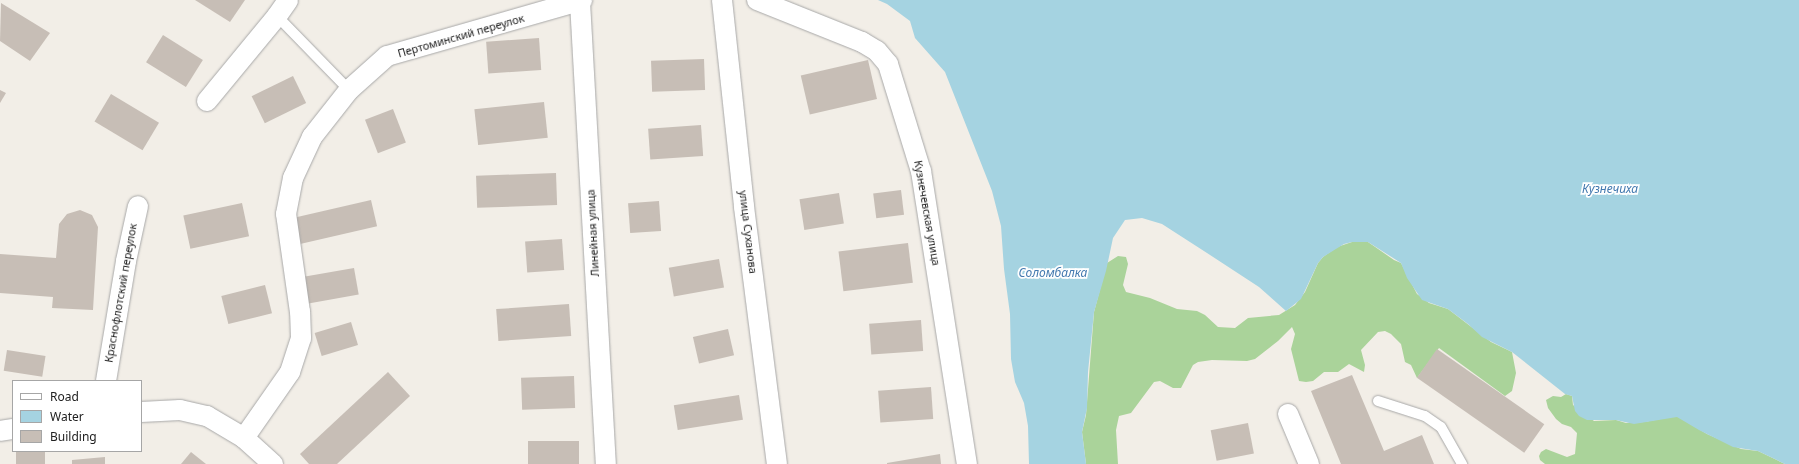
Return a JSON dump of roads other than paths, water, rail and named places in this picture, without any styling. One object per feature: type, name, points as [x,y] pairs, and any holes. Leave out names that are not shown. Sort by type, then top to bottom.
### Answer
[{"type":"street","name":"улица Суханова","points":[[722,0],[744,207],[777,464]]},
{"type":"street","name":"Кузнечевская улица","points":[[757,0],[862,42],[877,51],[888,64],[921,171],[967,464]]},
{"type":"street","name":"Пертоминский переулок","points":[[244,438],[290,372],[301,338],[300,312],[286,214],[293,178],[312,137],[349,90],[387,56],[581,1]]},
{"type":"street","name":"Линейная улица","points":[[581,1],[606,464]]},
{"type":"street","points":[[207,101],[283,8]]},
{"type":"street","name":"Краснофлотский переулок","points":[[106,380],[126,261],[138,206]]},
{"type":"street","points":[[142,412],[180,410],[207,416],[244,438],[273,464]]},
{"type":"street","points":[[1288,414],[1309,464]]},
{"type":"street","points":[[0,431],[12,428]]},
{"type":"lane","points":[[283,8],[349,90]]},
{"type":"lane","points":[[1378,401],[1425,416],[1441,427],[1462,464]]},
{"type":"water","name":"Кузнечиха","points":[[878,0],[1799,0],[1799,464],[1785,464],[1758,451],[1733,447],[1677,417],[1634,424],[1616,420],[1587,420],[1579,416],[1575,411],[1572,396],[1565,394],[1512,352],[1482,337],[1448,309],[1422,300],[1407,278],[1401,263],[1368,242],[1352,242],[1344,244],[1323,257],[1318,263],[1301,299],[1286,311],[1259,287],[1207,253],[1162,224],[1142,218],[1125,220],[1113,238],[1106,271],[1094,312],[1088,372],[1087,408],[1082,432],[1086,464],[1029,464],[1028,426],[1024,403],[1015,382],[1011,359],[1010,314],[1004,269],[1001,226],[992,191],[945,72],[915,38],[910,21],[887,4]]},
{"type":"water label","name":"Соломбалка","points":[[1053,273]]}]
